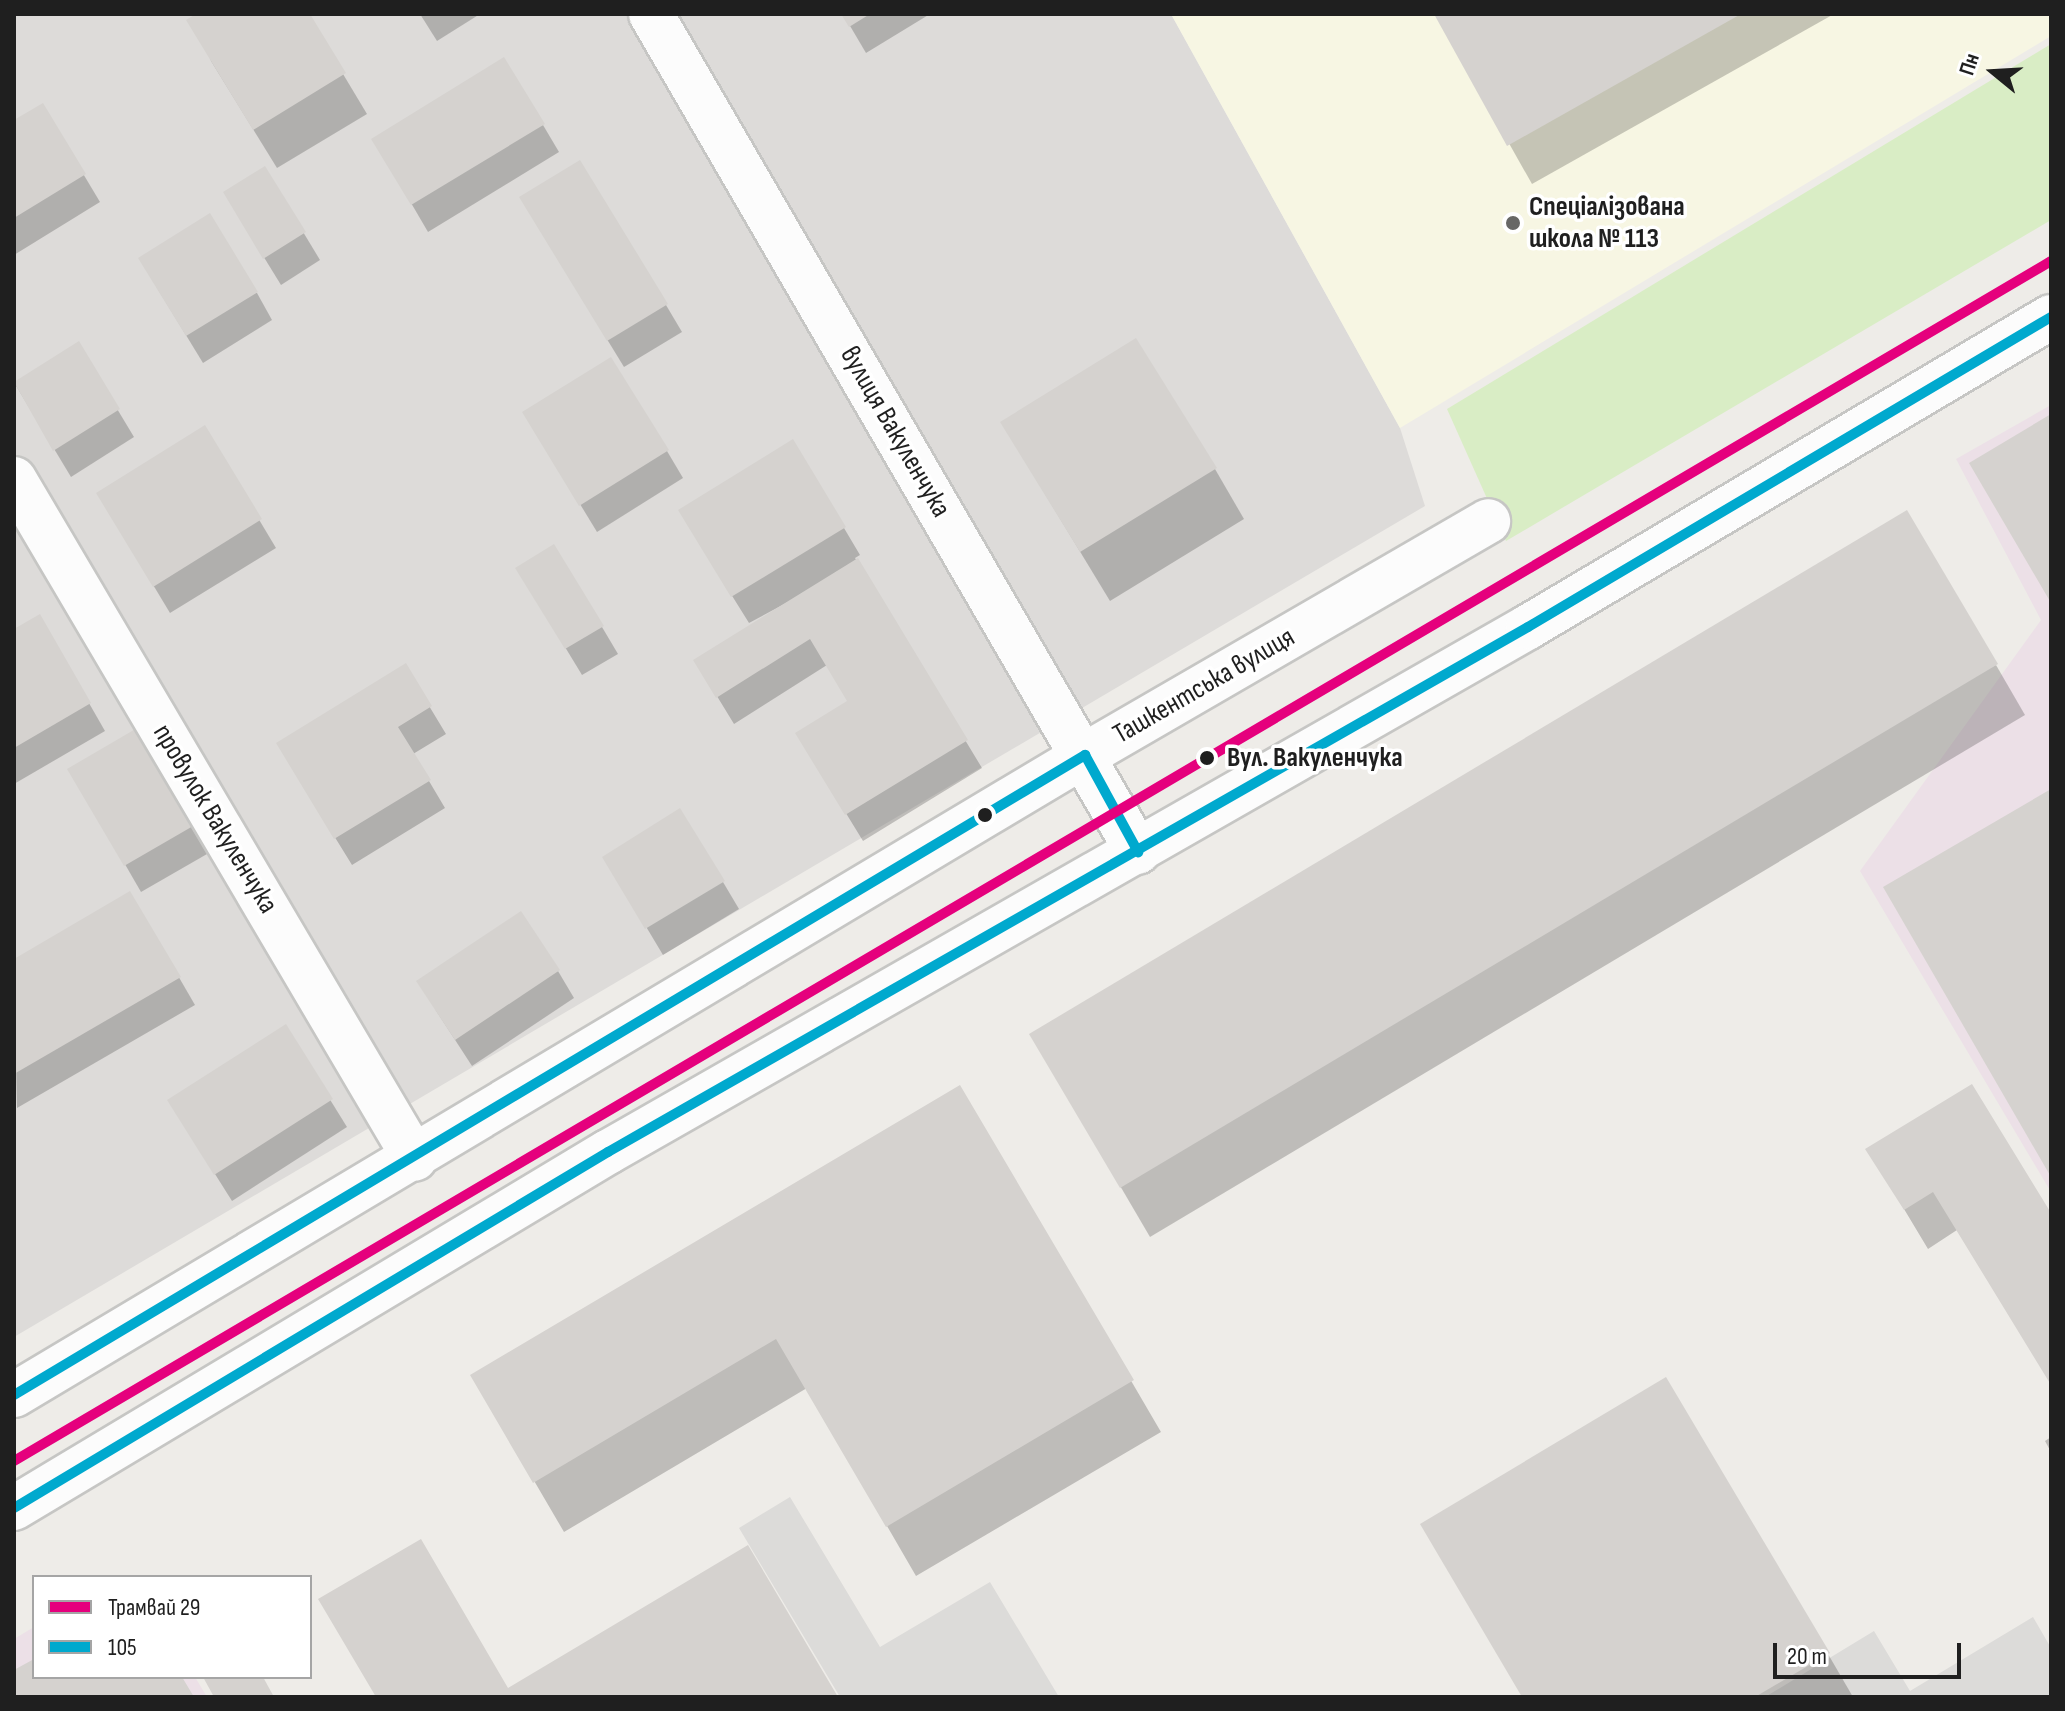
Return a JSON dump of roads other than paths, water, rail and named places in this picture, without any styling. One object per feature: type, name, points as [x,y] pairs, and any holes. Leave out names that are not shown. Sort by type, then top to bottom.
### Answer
[{"type":"street","name":"вулиця Вакуленчука","points":[[651,14],[1085,755],[1138,852]]},
{"type":"street","points":[[14,1508],[608,1152],[1138,852],[2051,317]]},
{"type":"street","name":"провулок Вакуленчука","points":[[14,479],[415,1159]]},
{"type":"street","name":"Ташкентська вулиця","points":[[14,1395],[415,1159],[1085,755],[1488,521]]},
{"type":"tram line","name":"29","points":[[14,1461],[2051,261]]},
{"type":"place","name":"Спеціалізована школа № 113","points":[[1513,223]]},
{"type":"place","name":"Вул. Вакуленчука","points":[[1207,758]]}]
